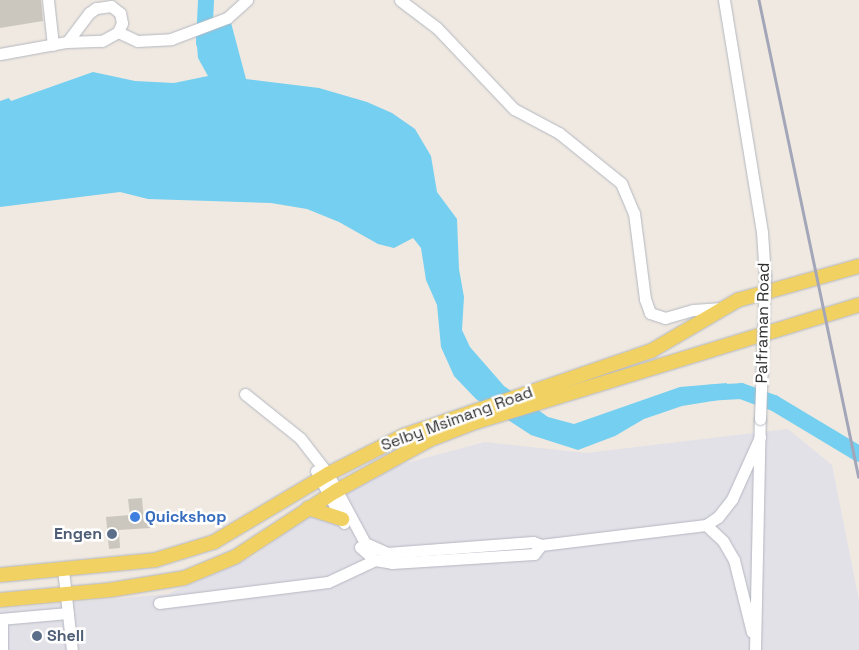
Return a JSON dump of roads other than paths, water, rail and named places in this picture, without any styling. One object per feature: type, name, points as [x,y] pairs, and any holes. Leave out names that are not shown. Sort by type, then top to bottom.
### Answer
[{"type":"main road","name":"Selby Msimang Road","points":[[537,397],[651,351],[722,308],[859,266]]},
{"type":"main road","name":"Selby Msimang Road","points":[[0,600],[160,584],[198,573],[235,557],[308,508],[328,485],[382,444],[537,397],[859,305]]},
{"type":"main road","name":"Selby Msimang Road","points":[[0,575],[155,560],[196,548],[328,485],[373,469],[471,417]]},
{"type":"main road","points":[[308,508],[342,519]]},
{"type":"lane","points":[[48,0],[53,45]]},
{"type":"lane","points":[[118,32],[137,41],[151,41],[194,33],[227,18],[247,0]]},
{"type":"lane","points":[[400,0],[437,28],[514,109],[559,134],[621,183],[634,213],[644,299],[650,312],[665,318],[694,310],[722,308]]},
{"type":"lane","name":"Palframan Road","points":[[724,0],[762,232],[766,277],[760,419],[755,646]]},
{"type":"lane","points":[[0,54],[67,42],[102,41],[118,32],[122,23],[120,12],[104,6],[89,13],[67,42]]},
{"type":"lane","points":[[245,394],[295,434],[310,452],[361,538],[370,548],[379,552],[412,553],[533,542],[541,545],[706,525],[718,517],[732,499],[760,436]]},
{"type":"lane","points":[[328,485],[342,519],[360,547],[375,560]]},
{"type":"lane","points":[[706,525],[724,540],[734,560],[755,646]]},
{"type":"lane","points":[[159,603],[328,582],[375,560],[422,563],[534,554],[541,545]]},
{"type":"lane","points":[[63,569],[72,650]]},
{"type":"lane","points":[[1,650],[1,619],[68,614]]},
{"type":"water","points":[[230,19],[246,79],[319,88],[367,102],[392,113],[415,129],[431,156],[437,192],[457,219],[459,269],[464,297],[462,330],[470,347],[504,386],[548,417],[574,424],[680,387],[727,383],[725,399],[682,406],[644,419],[615,436],[578,450],[531,435],[476,399],[454,376],[441,347],[437,305],[426,280],[421,248],[413,238],[394,248],[378,244],[339,222],[307,209],[271,203],[148,199],[120,192],[0,207],[0,101],[9,98],[11,101],[93,72],[135,81],[174,83],[208,76],[198,58],[196,34]]},
{"type":"waterway","points":[[204,43],[206,0]]},
{"type":"waterway","points":[[705,393],[741,391],[774,403],[859,454]]},
{"type":"railway","points":[[759,0],[859,477]]},
{"type":"place","name":"Quickshop","points":[[135,517]]},
{"type":"place","name":"Engen","points":[[112,534]]},
{"type":"place","name":"Shell","points":[[37,636]]}]
